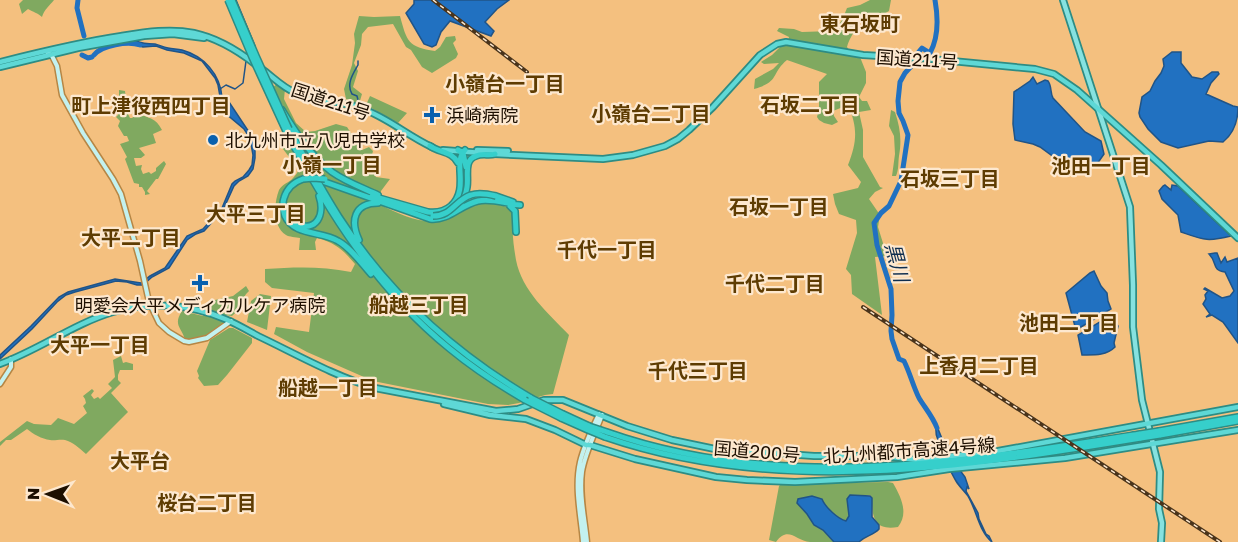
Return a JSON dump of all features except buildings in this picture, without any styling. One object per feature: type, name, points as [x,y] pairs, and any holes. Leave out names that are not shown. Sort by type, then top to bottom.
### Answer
[{"type":"highway","name":"北九州都市高速4号線","points":[[230,0],[289,129]]},
{"type":"highway","name":"北九州都市高速4号線","points":[[230,0],[252,57],[289,129],[339,217],[410,309],[470,358],[528,399],[589,428],[662,453],[717,464],[815,472],[874,471],[1055,450],[1160,433],[1238,417]]},
{"type":"highway","name":"国道211号","points":[[0,62],[157,34],[216,40],[239,53],[294,93],[360,108],[430,146],[444,150],[576,159],[603,159],[633,155],[665,146],[678,139],[713,107],[760,55],[777,44],[786,42],[863,55],[1035,69],[1054,74],[1077,90],[1238,238]]},
{"type":"highway","name":"国道211号","points":[[0,67],[48,52]]},
{"type":"highway","points":[[289,129],[291,145],[320,200],[319,219],[307,226],[293,222],[286,208],[290,192],[304,180]]},
{"type":"highway","points":[[289,129],[333,173],[394,204],[430,219],[445,218],[474,202],[497,199]]},
{"type":"highway","name":"国道211号","points":[[419,140],[441,148],[462,151],[507,151],[576,159]]},
{"type":"highway","points":[[430,146],[455,157],[461,174]]},
{"type":"highway","points":[[410,309],[345,245],[331,237],[296,228],[287,219],[283,208],[284,197],[290,186],[304,180],[325,181],[394,204],[439,212],[446,210],[459,194],[462,151]]},
{"type":"highway","points":[[462,151],[468,183]]},
{"type":"highway","points":[[445,218],[456,210],[466,194],[468,166],[471,158],[476,155],[495,154]]},
{"type":"highway","points":[[409,207],[433,216],[440,215],[472,195],[485,194],[514,208],[516,232]]},
{"type":"highway","points":[[394,204],[365,205],[360,208],[355,217],[354,228],[358,240],[410,309]]},
{"type":"highway","name":"国道200号","points":[[0,364],[102,316],[125,309],[151,306],[181,307],[231,321],[352,381],[427,399],[496,411],[518,409],[544,400],[563,400],[651,434],[715,449],[814,456],[884,456],[918,460],[998,451],[1238,407]]},
{"type":"highway","name":"国道200号","points":[[427,399],[490,415],[526,419],[588,445],[671,468],[716,477],[795,482],[897,477],[949,469],[1065,458],[1238,430]]},
{"type":"highway","name":"北九州都市高速4号線","points":[[1160,433],[1238,417]]},
{"type":"main road","points":[[1064,0],[1130,207],[1133,327],[1139,383],[1160,472],[1161,542]]},
{"type":"main road","points":[[48,52],[57,66],[62,95],[121,194],[155,316],[163,327],[187,342],[207,338],[231,321]]},
{"type":"main road","points":[[0,384],[11,367],[11,359]]},
{"type":"main road","points":[[585,542],[582,471],[588,445],[601,414]]},
{"type":"green space","points":[[23,0],[54,0],[42,17],[28,9],[22,14],[19,4]]},
{"type":"green space","points":[[870,0],[891,0],[889,11],[882,15],[874,13],[863,17],[847,47],[851,53],[860,57],[866,72],[866,83],[859,97],[862,101],[867,101],[871,110],[859,112],[863,130],[863,157],[880,187],[883,188],[869,199],[880,215],[878,227],[887,256],[875,257],[882,315],[852,294],[851,275],[846,269],[857,233],[856,220],[839,214],[833,194],[858,188],[861,182],[848,165],[855,135],[848,105],[833,111],[838,122],[832,125],[819,120],[817,117],[819,82],[827,74],[787,60],[772,80],[754,89],[755,79],[779,63],[764,64],[761,62],[781,46],[787,46],[789,37],[777,31],[779,28],[802,32],[832,31],[837,28],[847,8]]},
{"type":"green space","points":[[359,16],[400,16],[407,37],[419,48],[435,51],[446,37],[455,36],[456,40],[453,43],[458,54],[456,58],[432,73],[422,67],[411,50],[406,47],[393,24],[368,27],[362,34],[361,45],[354,63],[358,71],[353,87],[362,94],[359,104],[346,99],[344,89],[352,65],[354,34]]},
{"type":"green space","points":[[277,84],[285,89],[284,99],[296,123],[306,132],[336,124],[347,127],[362,150],[369,147],[373,151],[370,163],[376,177],[390,179],[381,191],[381,205],[409,217],[431,222],[445,219],[469,206],[482,203],[513,209],[513,241],[519,271],[537,301],[569,335],[553,394],[508,405],[488,404],[373,381],[307,352],[274,334],[276,327],[309,332],[314,293],[272,288],[265,282],[265,269],[308,268],[351,272],[355,264],[339,248],[317,238],[316,250],[299,250],[300,238],[286,235],[278,226],[275,208],[279,190],[299,170],[283,149],[281,139],[294,127],[273,87]]},
{"type":"green space","points":[[119,90],[125,91],[127,112],[130,118],[139,113],[155,121],[162,130],[153,134],[156,143],[139,148],[145,155],[141,158],[134,158],[136,166],[142,165],[143,174],[156,171],[156,168],[164,161],[166,164],[158,179],[147,191],[150,194],[145,195],[142,187],[134,183],[125,159],[127,157],[120,144],[129,141],[118,126],[120,121],[116,117]]},
{"type":"green space","points":[[370,96],[407,113],[398,123],[366,105]]},
{"type":"green space","points":[[891,110],[895,112],[900,134],[896,176],[892,176],[895,154],[894,136],[889,126]]},
{"type":"green space","points":[[246,286],[249,291],[235,313],[232,316],[226,315],[224,325],[201,337],[185,339],[178,323],[182,311],[203,316],[215,300],[233,296]]},
{"type":"green space","points":[[260,294],[271,296],[267,330],[247,322],[251,301]]},
{"type":"green space","points":[[229,328],[252,338],[252,343],[218,385],[204,386],[198,378],[197,371],[210,340]]},
{"type":"green space","points":[[121,356],[123,363],[133,364],[133,370],[120,370],[118,380],[121,383],[111,393],[128,412],[86,454],[68,441],[44,439],[27,429],[11,440],[6,440],[0,446],[0,442],[27,421],[34,424],[51,425],[58,418],[74,424],[87,413],[83,406],[86,403],[83,396],[92,389],[94,391],[91,395],[94,399],[98,397],[100,399],[112,388],[108,384],[115,377],[113,360]]},
{"type":"green space","points":[[893,483],[903,505],[903,516],[898,527],[890,528],[879,525],[874,517],[870,495],[850,495],[847,499],[849,516],[846,521],[825,506],[821,499],[815,498],[797,503],[814,525],[823,530],[834,542],[810,542],[788,534],[780,537],[776,542],[769,540],[781,484]]},
{"type":"water","points":[[414,0],[509,0],[485,22],[494,31],[491,36],[450,21],[441,32],[436,45],[432,47],[424,44],[406,13],[414,4]]},
{"type":"water","points":[[136,41],[182,50],[204,61],[210,67],[218,81],[222,97],[225,96],[253,138],[255,158],[253,169],[248,176],[234,186],[223,210],[204,231],[187,240],[169,268],[143,285],[116,281],[66,295],[0,359],[0,355],[59,297],[68,292],[115,279],[141,283],[165,268],[187,236],[203,229],[222,208],[232,184],[243,177],[252,165],[250,138],[244,129],[225,113],[215,78],[202,61],[184,53],[156,46],[143,47],[132,44]]},
{"type":"water","points":[[1172,52],[1181,52],[1181,63],[1192,77],[1202,79],[1212,72],[1218,72],[1219,74],[1211,83],[1206,94],[1238,107],[1235,126],[1223,142],[1209,141],[1178,148],[1161,142],[1140,117],[1142,97],[1150,91],[1161,73],[1164,66],[1163,59]]},
{"type":"water","points":[[1033,77],[1037,84],[1048,81],[1053,98],[1085,132],[1101,141],[1104,154],[1097,164],[1062,163],[1040,147],[1015,140],[1014,92]]},
{"type":"water","points":[[1165,185],[1171,190],[1172,185],[1178,186],[1231,236],[1206,239],[1181,232],[1178,215],[1162,199],[1159,191]]},
{"type":"water","points":[[1217,253],[1221,263],[1225,257],[1227,262],[1238,258],[1238,343],[1223,322],[1212,315],[1206,317],[1210,314],[1203,304],[1208,291],[1205,288],[1222,298],[1230,296],[1234,291],[1225,272],[1216,268],[1209,254]]},
{"type":"water","points":[[1094,271],[1107,293],[1111,309],[1076,330],[1066,293]]},
{"type":"water","points":[[1113,314],[1118,326],[1115,347],[1104,353],[1082,355],[1078,335]]},
{"type":"water","points":[[935,424],[943,441],[946,441],[950,449],[948,454],[965,477],[969,489],[967,487],[966,491],[992,542],[984,533],[968,496],[957,483],[943,455]]},
{"type":"water","points":[[850,495],[872,498],[872,517],[879,525],[877,531],[859,542],[834,542],[823,530],[814,525],[797,503],[798,499],[812,496],[822,499],[832,512],[846,521],[849,516],[847,499]]},
{"type":"waterway","points":[[78,0],[77,8],[84,36]]},
{"type":"waterway","points":[[236,0],[255,46]]},
{"type":"waterway","name":"黒川","points":[[935,0],[937,27],[933,47],[930,53],[922,48],[917,54],[916,61],[900,82],[899,113],[908,135],[901,181],[889,206],[874,223],[877,245],[891,289],[892,339],[899,359],[904,361],[919,398],[937,428]]},
{"type":"waterway","points":[[94,55],[116,45],[129,43],[140,45]]},
{"type":"waterway","points":[[82,55],[92,57]]},
{"type":"waterway","points":[[220,89],[226,85],[235,89],[243,83],[246,61]]},
{"type":"waterway","points":[[357,103],[357,96],[352,94],[350,87],[358,61]]},
{"type":"railway","points":[[433,0],[527,72]]},
{"type":"railway","points":[[863,307],[1220,542]]},
{"type":"place","name":"浜崎病院","points":[[432,115]]},
{"type":"place","name":"北九州市立八児中学校","points":[[213,140]]},
{"type":"place","name":"明愛会大平メディカルケア病院","points":[[200,283]]},
{"type":"district","name":"東石坂町","points":[[860,23]]},
{"type":"district","name":"小嶺台一丁目","points":[[505,83]]},
{"type":"district","name":"石坂二丁目","points":[[810,104]]},
{"type":"district","name":"町上津役西四丁目","points":[[151,105]]},
{"type":"district","name":"小嶺台二丁目","points":[[651,113]]},
{"type":"district","name":"小嶺一丁目","points":[[332,164]]},
{"type":"district","name":"池田一丁目","points":[[1101,165]]},
{"type":"district","name":"石坂三丁目","points":[[950,178]]},
{"type":"district","name":"石坂一丁目","points":[[779,206]]},
{"type":"district","name":"大平三丁目","points":[[256,213]]},
{"type":"district","name":"大平二丁目","points":[[131,237]]},
{"type":"district","name":"千代一丁目","points":[[607,249]]},
{"type":"district","name":"千代二丁目","points":[[775,283]]},
{"type":"district","name":"船越三丁目","points":[[419,304]]},
{"type":"district","name":"池田二丁目","points":[[1069,322]]},
{"type":"district","name":"大平一丁目","points":[[100,344]]},
{"type":"district","name":"上香月二丁目","points":[[979,365]]},
{"type":"district","name":"千代三丁目","points":[[698,370]]},
{"type":"district","name":"船越一丁目","points":[[328,387]]},
{"type":"district","name":"大平台","points":[[140,460]]},
{"type":"district","name":"桜台二丁目","points":[[207,502]]}]
